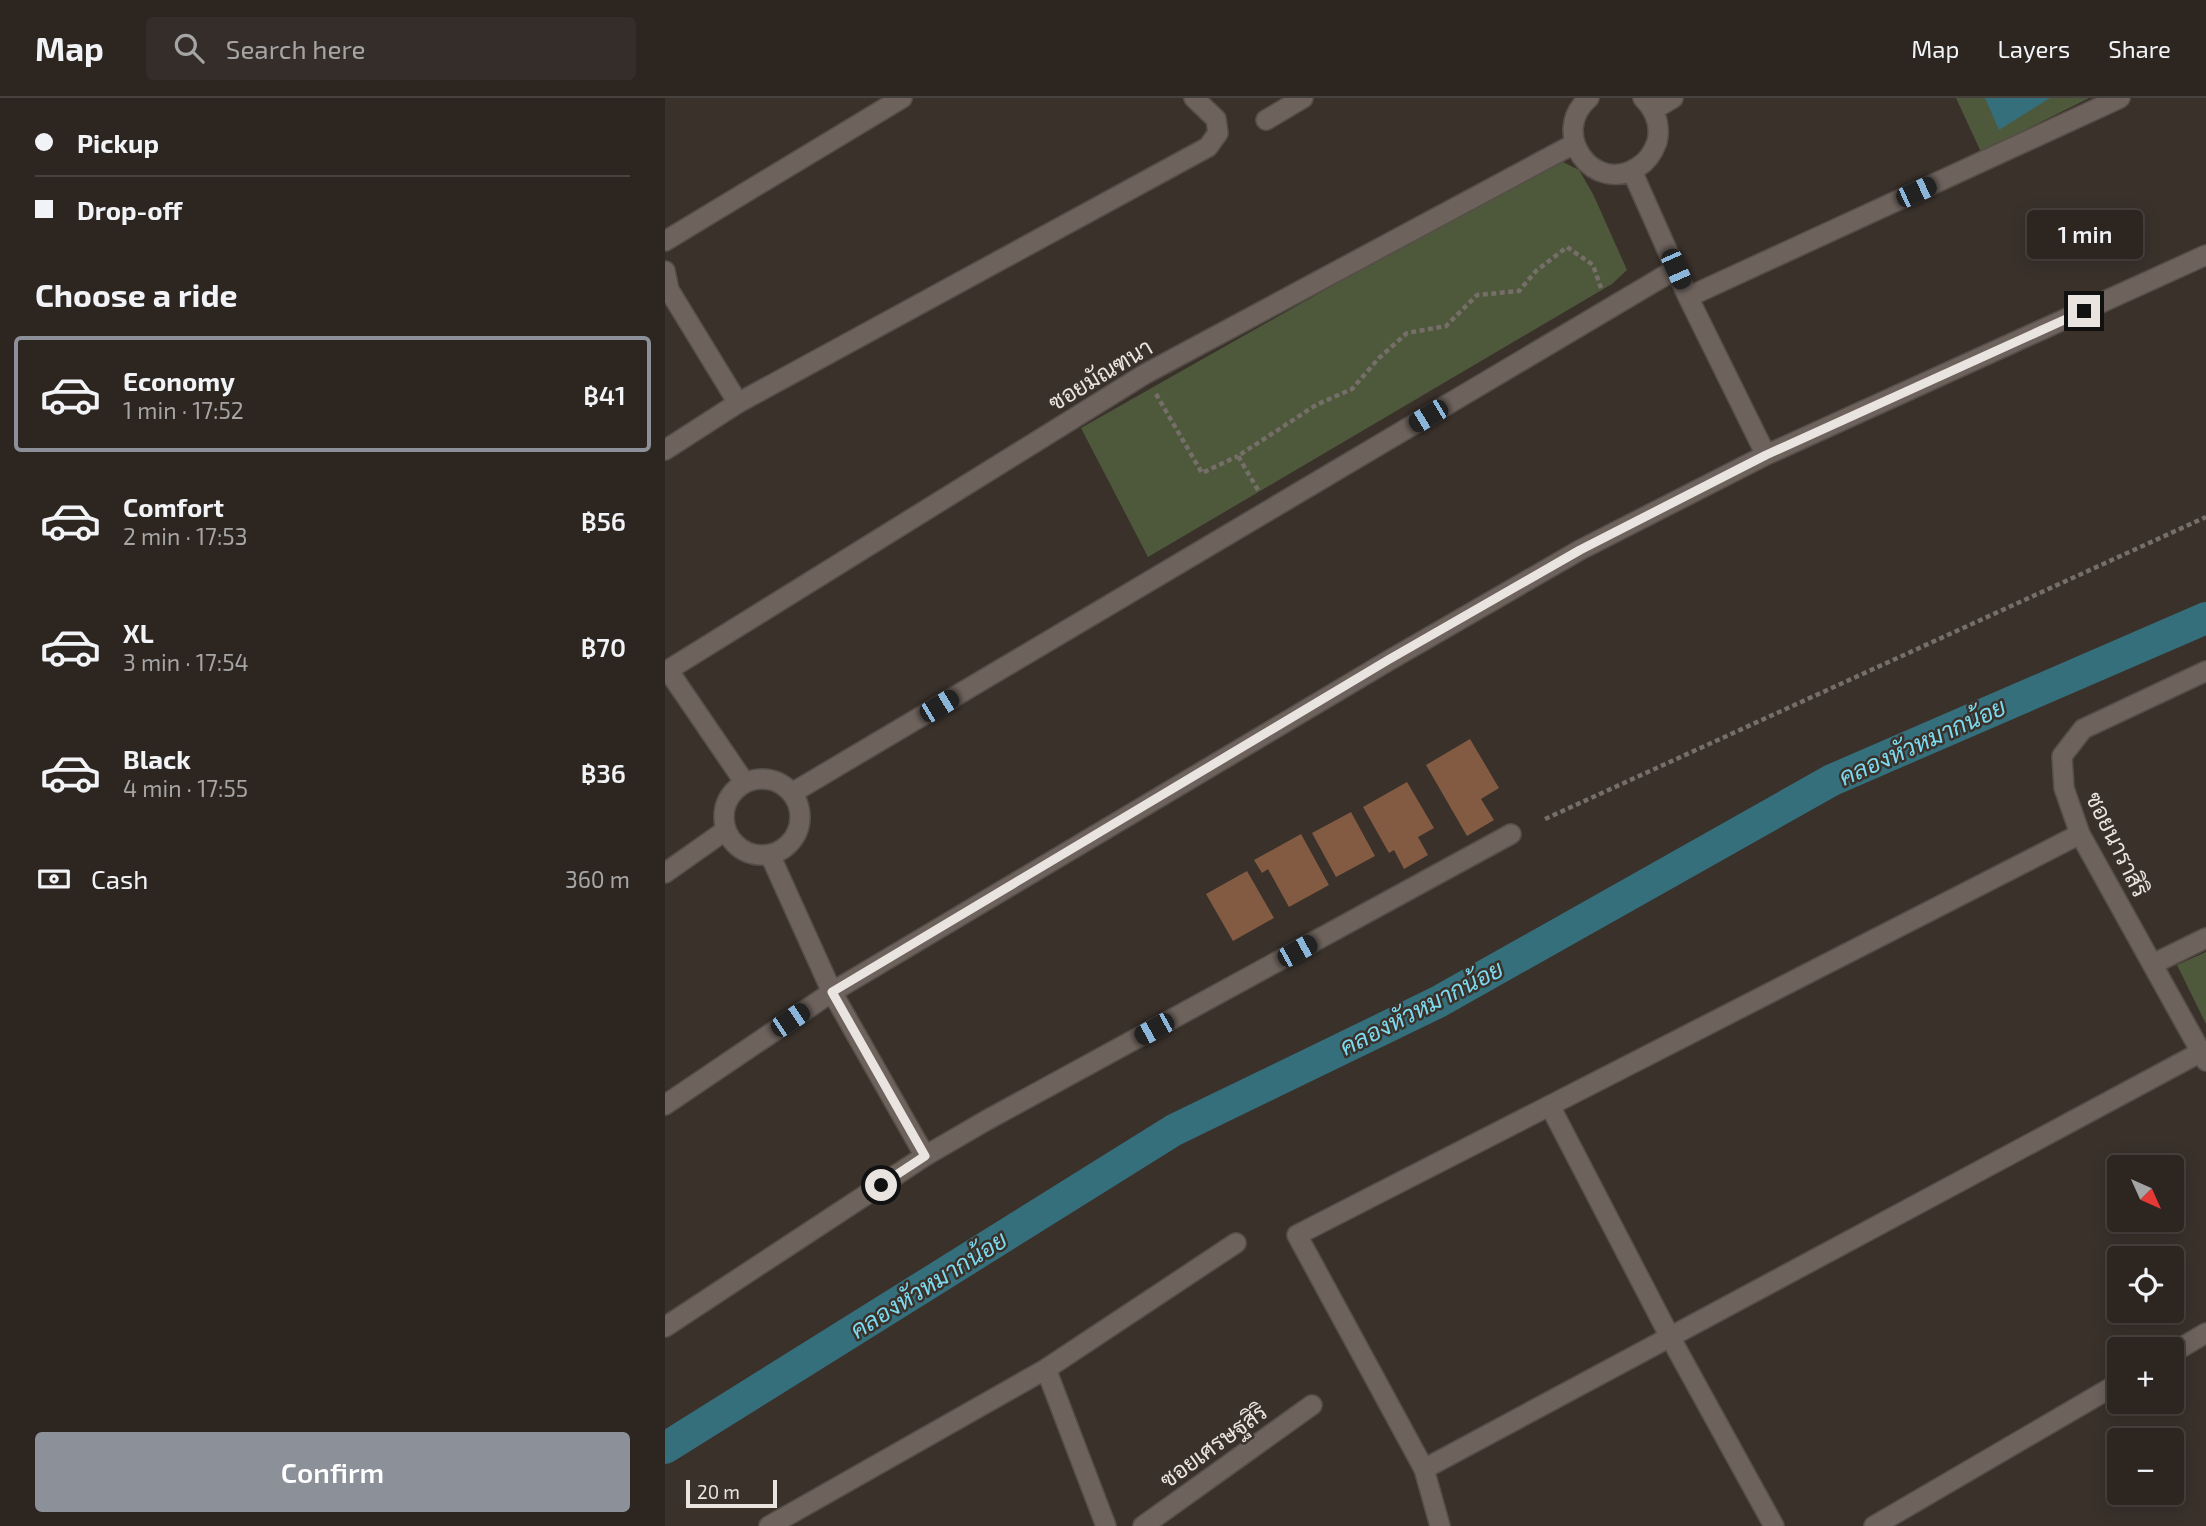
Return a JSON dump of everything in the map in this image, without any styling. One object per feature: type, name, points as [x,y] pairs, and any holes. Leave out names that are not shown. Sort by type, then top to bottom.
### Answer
[{"type":"street","points":[[665,241],[902,98]]},
{"type":"street","points":[[665,450],[737,403],[1208,146],[1218,133],[1216,119],[1194,98]]},
{"type":"street","points":[[1266,120],[1303,98]]},
{"type":"street","points":[[1589,98],[1575,117],[1574,144],[1591,167],[1604,173],[1618,174],[1632,171],[1645,163],[1653,152],[1658,138],[1658,123],[1648,104],[1674,98]]},
{"type":"street","points":[[1688,297],[2120,98]]},
{"type":"street","name":"ซอยมัณฑนา","points":[[666,671],[1145,374],[1574,144]]},
{"type":"street","points":[[1632,171],[1688,297],[1766,455]]},
{"type":"street","points":[[665,1105],[832,992],[1388,660],[1580,550],[1766,455],[2206,255]]},
{"type":"street","points":[[792,793],[1676,269]]},
{"type":"street","points":[[666,283],[737,403]]},
{"type":"street","points":[[666,671],[745,783]]},
{"type":"street","name":"ซอยนาราสิริ","points":[[2203,1056],[2080,834],[2064,788],[2062,756],[2083,729],[2206,671]]},
{"type":"street","points":[[757,779],[770,780],[782,784],[792,793],[798,804],[798,830],[792,842],[782,850],[770,855],[746,853],[736,846],[726,830],[724,812],[727,800],[734,790],[745,783],[757,779]]},
{"type":"street","points":[[665,873],[726,830]]},
{"type":"street","points":[[665,1327],[925,1156],[1511,834]]},
{"type":"street","points":[[1440,1526],[1424,1469],[1297,1235],[2080,834]]},
{"type":"street","points":[[770,855],[832,992],[925,1156]]},
{"type":"street","points":[[2153,964],[2206,939]]},
{"type":"street","points":[[1424,1469],[2203,1056]]},
{"type":"street","points":[[1549,1106],[1670,1337],[1774,1526]]},
{"type":"street","points":[[769,1526],[1045,1369],[1236,1243]]},
{"type":"street","points":[[2184,1346],[2206,1333]]},
{"type":"street","points":[[1045,1369],[1106,1526]]},
{"type":"street","points":[[1874,1526],[2107,1390]]},
{"type":"street","name":"ซอยเศรษฐสิริ","points":[[1143,1526],[1312,1405]]},
{"type":"path","points":[[1145,374],[1202,473],[1238,456],[1316,405],[1352,389],[1379,358],[1408,333],[1446,326],[1477,295],[1519,292],[1537,271],[1567,247],[1593,265],[1609,308]]},
{"type":"path","points":[[1238,456],[1269,510]]},
{"type":"path","points":[[1545,819],[2206,517]]},
{"type":"green space","points":[[1956,98],[2089,98],[1981,152]]},
{"type":"green space","points":[[1561,161],[1579,170],[1593,194],[1627,270],[1612,284],[1148,557],[1081,428],[1542,167]]},
{"type":"green space","points":[[2206,952],[2206,1024],[2177,965]]},
{"type":"water","points":[[1985,98],[2050,98],[1999,130]]},
{"type":"building","points":[[1470,739],[1499,788],[1481,799],[1494,820],[1467,836],[1426,765]]},
{"type":"building","points":[[1407,782],[1434,828],[1418,837],[1428,855],[1404,869],[1394,850],[1389,853],[1363,807]]},
{"type":"building","points":[[1351,812],[1375,856],[1336,877],[1312,833]]},
{"type":"building","points":[[1301,834],[1329,885],[1289,907],[1268,869],[1262,873],[1254,860]]},
{"type":"building","points":[[1247,871],[1274,918],[1233,941],[1206,894]]},
{"type":"waterway","name":"คลองหัวหมากน้อย","points":[[665,1448],[1174,1130],[1438,1002],[1832,780],[2206,618]]},
{"type":"route","points":[[881,1185],[925,1156],[832,992],[1388,660],[1580,550],[1766,455],[2084,311]]}]
